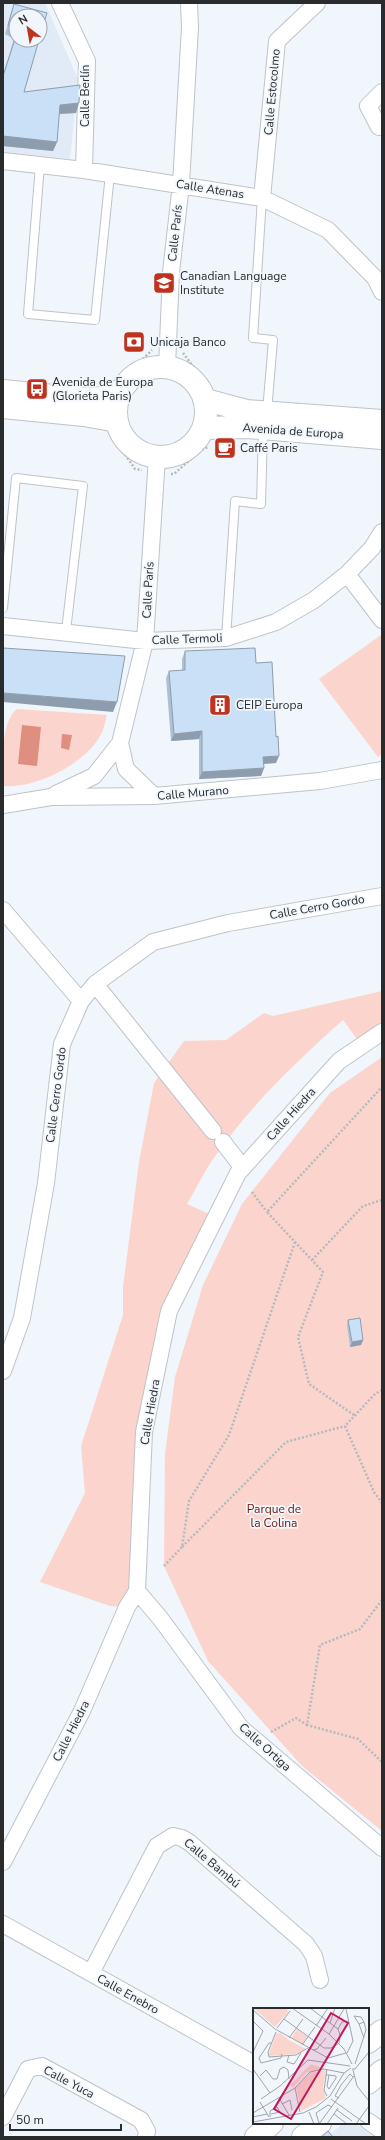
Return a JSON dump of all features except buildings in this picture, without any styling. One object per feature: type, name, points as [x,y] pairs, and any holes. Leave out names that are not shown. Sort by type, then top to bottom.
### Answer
[{"type":"main road","points":[[152,367],[167,367],[180,370],[192,377],[200,388],[206,400],[204,428],[197,440],[186,450],[172,456],[157,457],[143,453],[131,445],[122,434],[117,421],[116,409],[119,397],[126,384],[138,373],[152,367]]},
{"type":"main road","points":[[3,392],[85,398],[119,397]]},
{"type":"main road","points":[[206,400],[237,409],[265,420],[382,421]]},
{"type":"main road","points":[[3,407],[84,415],[117,421]]},
{"type":"main road","name":"Avenida de Europa","points":[[204,428],[265,420],[382,438]]},
{"type":"main road","points":[[369,2041],[382,2031]]},
{"type":"main road","points":[[369,2081],[382,2071]]},
{"type":"main road","points":[[256,2137],[271,2124]]},
{"type":"main road","points":[[303,2137],[319,2124]]},
{"type":"street","name":"Calle Berlín","points":[[60,3],[87,61],[84,170]]},
{"type":"street","name":"Calle París","points":[[167,367],[171,272],[181,184],[190,26],[189,3]]},
{"type":"street","name":"Calle Estocolmo","points":[[262,198],[277,42],[317,3]]},
{"type":"street","points":[[382,92],[368,106],[380,126],[382,124]]},
{"type":"street","name":"Calle Atenas","points":[[3,161],[84,170],[181,184],[262,198],[328,230],[378,274],[382,292]]},
{"type":"street","name":"Calle París","points":[[51,797],[94,776],[120,744],[145,641],[157,457]]},
{"type":"street","name":"Calle Termoli","points":[[3,626],[66,631],[145,641],[226,638],[276,622],[314,600],[347,574],[372,548],[382,532]]},
{"type":"street","points":[[347,574],[382,620]]},
{"type":"street","name":"Calle París","points":[[120,744],[126,769],[154,796]]},
{"type":"street","name":"Calle Murano","points":[[3,805],[51,797],[154,796],[320,781],[382,770]]},
{"type":"street","name":"Calle Cerro Gordo","points":[[3,1371],[22,1318],[46,1183],[62,1044],[81,1001],[95,984],[153,942],[228,923],[382,896]]},
{"type":"street","points":[[3,910],[81,1001]]},
{"type":"street","points":[[95,984],[243,1168]]},
{"type":"street","name":"Calle Hiedra","points":[[3,1862],[82,1711],[127,1607],[138,1591],[144,1432],[169,1311],[238,1174],[339,1061],[382,1032]]},
{"type":"street","name":"Calle Ortiga","points":[[138,1591],[160,1618],[241,1728],[382,1848]]},
{"type":"street","name":"Calle Bambú","points":[[91,1973],[157,1846],[173,1836],[182,1838],[190,1843],[306,1944],[314,1956],[320,1980]]},
{"type":"street","name":"Calle Enebro","points":[[3,1924],[253,2063]]},
{"type":"street","name":"Calle Yuca","points":[[3,2117],[28,2069],[42,2066],[141,2120],[147,2131],[146,2137]]},
{"type":"street","points":[[369,2122],[382,2131]]},
{"type":"lane","points":[[40,166],[28,314],[95,320],[110,174]]},
{"type":"lane","points":[[226,638],[235,501],[261,504],[265,420],[273,340],[253,338],[262,198]]},
{"type":"lane","points":[[3,608],[16,478],[83,486],[66,631]]},
{"type":"path","points":[[267,1212],[382,1087]]},
{"type":"path","points":[[252,1192],[267,1212],[323,1272],[298,1337],[309,1384],[354,1414]]},
{"type":"path","points":[[312,1260],[363,1206],[382,1200]]},
{"type":"path","points":[[182,1547],[189,1501],[229,1435],[294,1242]]},
{"type":"path","points":[[164,1566],[286,1442],[345,1426],[354,1414],[375,1394],[382,1390]]},
{"type":"path","points":[[345,1426],[374,1492],[382,1503]]},
{"type":"path","points":[[306,1725],[320,1645],[360,1629],[382,1600]]},
{"type":"path","points":[[271,1732],[296,1718],[306,1725],[358,1739],[382,1762]]},
{"type":"shaded area","points":[[3,3],[45,3],[47,8],[8,8],[8,48],[48,48],[48,10],[78,79],[70,159],[3,152]]},
{"type":"shaded area","points":[[22,725],[41,727],[37,766],[18,764]]},
{"type":"shaded area","points":[[62,734],[72,735],[69,750],[61,748]]},
{"type":"shaded area","points":[[343,2124],[356,2124],[374,2137],[327,2137]]},
{"type":"green space","points":[[381,635],[382,754],[378,757],[319,679]]},
{"type":"green space","points":[[17,709],[107,715],[100,736],[93,746],[71,765],[44,779],[16,786],[3,786],[5,734],[12,715]]},
{"type":"green space","points":[[382,991],[382,1032],[362,1046],[343,1020],[293,1066],[246,1116],[214,1158],[187,1204],[216,1217],[169,1311],[144,1432],[137,1591],[127,1607],[110,1606],[40,1582],[85,1493],[81,1446],[123,1315],[123,1287],[139,1162],[154,1083],[184,1041],[226,1040],[264,1013],[273,1016]]},
{"type":"green space","name":"Parque de la Colina","points":[[382,1057],[382,1831],[302,1766],[208,1661],[164,1566],[165,1454],[175,1377],[203,1285],[242,1204],[330,1093]]},
{"type":"place","name":"Canadian Language Institute","points":[[164,283]]},
{"type":"place","name":"Unicaja Banco","points":[[134,342]]},
{"type":"place","name":"Avenida de Europa (Glorieta Paris)","points":[[37,389]]},
{"type":"place","name":"Caffé Paris","points":[[225,448]]},
{"type":"place","name":"CEIP Europa","points":[[220,705]]}]
